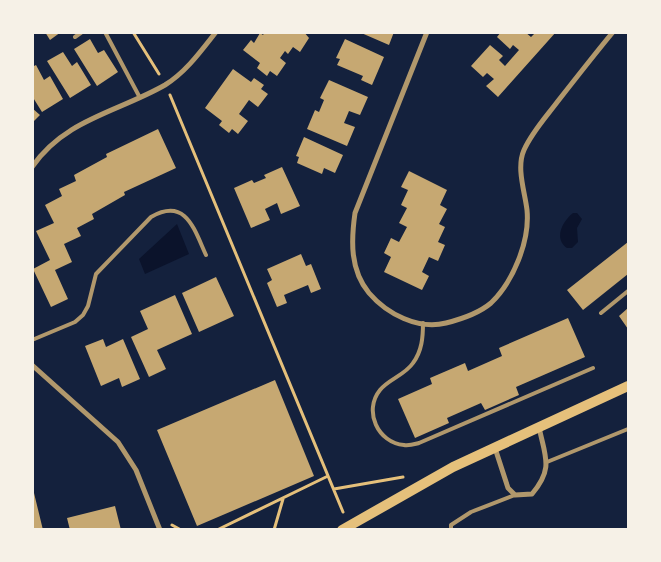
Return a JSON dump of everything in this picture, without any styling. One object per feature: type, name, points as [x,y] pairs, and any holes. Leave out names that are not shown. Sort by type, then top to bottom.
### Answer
[{"type":"main road","points":[[346,528],[453,467],[628,386]]},
{"type":"street","points":[[32,167],[53,143],[73,127],[166,84],[193,61],[216,32]]},
{"type":"street","points":[[427,32],[355,213],[351,240],[355,268],[368,292],[388,311],[413,322],[441,324],[467,318],[490,304],[508,282],[526,235],[527,212],[522,169],[523,152],[533,132],[612,32]]},
{"type":"street","points":[[32,365],[118,442],[136,470],[160,530]]},
{"type":"street","points":[[495,448],[508,488],[515,496],[532,494],[544,480],[547,462],[539,427]]},
{"type":"lane","points":[[75,36],[82,32]]},
{"type":"lane","points":[[104,32],[139,96]]},
{"type":"lane","points":[[32,340],[75,322],[83,315],[88,306],[96,274],[151,217],[161,211],[172,210],[183,214],[191,222],[206,255]]},
{"type":"lane","points":[[600,313],[628,291]]},
{"type":"lane","points":[[423,323],[420,351],[413,363],[380,390],[373,404],[373,419],[379,432],[390,442],[405,446],[419,443],[593,368]]},
{"type":"lane","points":[[547,462],[628,429]]},
{"type":"lane","points":[[451,530],[451,525],[471,512],[515,496]]},
{"type":"path","points":[[133,32],[166,84],[334,489],[346,528]]},
{"type":"path","points":[[334,489],[409,475]]},
{"type":"path","points":[[217,530],[328,476]]},
{"type":"path","points":[[274,530],[283,499]]},
{"type":"water","points":[[573,213],[577,213],[582,219],[577,228],[578,242],[572,248],[567,248],[563,244],[560,235],[563,225]]},
{"type":"water","points":[[177,224],[189,254],[145,274],[139,259]]},
{"type":"building","points":[[45,32],[61,32],[50,40]]},
{"type":"building","points":[[265,32],[304,32],[309,38],[300,52],[293,47],[288,54],[285,51],[280,58],[286,63],[277,76],[270,71],[267,76],[257,68],[260,63],[243,50],[251,40],[254,43],[260,33],[263,35]]},
{"type":"building","points":[[359,32],[394,32],[389,45]]},
{"type":"building","points":[[501,32],[525,32],[531,37],[536,32],[556,32],[498,97],[486,86],[494,79],[487,73],[483,77],[471,66],[490,45],[503,56],[499,60],[505,66],[519,50],[513,45],[510,49],[497,37]]},
{"type":"building","points":[[90,39],[98,53],[104,50],[118,72],[97,86],[74,49]]},
{"type":"building","points":[[345,39],[384,57],[372,85],[361,80],[363,76],[337,65],[340,59],[336,58]]},
{"type":"building","points":[[63,52],[72,66],[77,62],[91,85],[70,98],[47,61]]},
{"type":"building","points":[[36,65],[44,80],[50,76],[63,99],[42,112],[32,96],[32,67]]},
{"type":"building","points":[[233,69],[251,82],[254,78],[264,85],[261,89],[268,94],[258,107],[249,100],[239,114],[248,121],[238,134],[232,129],[229,133],[219,125],[222,121],[205,108]]},
{"type":"building","points":[[329,80],[368,97],[360,115],[349,111],[344,123],[355,127],[347,146],[307,129],[315,110],[319,112],[324,100],[320,98]]},
{"type":"building","points":[[32,108],[40,115],[32,123]]},
{"type":"building","points":[[158,129],[176,168],[124,192],[125,195],[92,214],[94,219],[77,228],[81,236],[64,244],[72,262],[55,270],[68,299],[51,307],[33,269],[50,260],[36,231],[54,223],[45,205],[62,196],[59,189],[76,181],[74,175],[107,157],[106,154]]},
{"type":"building","points":[[304,137],[343,155],[335,173],[324,168],[322,174],[297,163],[299,157],[296,156]]},
{"type":"building","points":[[282,167],[300,206],[281,214],[277,203],[265,209],[270,220],[251,228],[234,188],[252,180],[254,183],[266,178],[264,175]]},
{"type":"building","points":[[409,171],[447,190],[440,205],[447,209],[439,224],[445,227],[438,242],[445,245],[438,261],[429,257],[422,272],[429,276],[422,290],[384,272],[391,257],[384,253],[391,238],[399,242],[407,227],[399,223],[407,208],[401,205],[408,190],[401,187]]},
{"type":"building","points":[[628,242],[628,274],[583,310],[567,290]]},
{"type":"building","points":[[301,254],[306,266],[311,264],[321,289],[311,293],[308,285],[284,295],[287,303],[277,307],[267,283],[272,280],[267,269]]},
{"type":"building","points":[[216,277],[234,316],[199,332],[182,293]]},
{"type":"building","points":[[175,295],[192,334],[157,350],[166,369],[149,377],[131,337],[148,329],[140,311]]},
{"type":"building","points":[[628,308],[628,329],[619,316]]},
{"type":"building","points":[[568,318],[585,357],[516,387],[519,395],[485,410],[481,403],[447,418],[449,423],[415,438],[398,399],[432,384],[430,378],[465,363],[468,371],[502,356],[499,348]]},
{"type":"building","points":[[103,339],[106,347],[123,339],[140,379],[122,387],[119,378],[101,386],[85,346]]},
{"type":"building","points":[[275,380],[314,476],[197,526],[157,430]]},
{"type":"building","points":[[32,493],[34,493],[43,530],[32,530]]},
{"type":"building","points":[[115,506],[121,530],[70,530],[67,518]]}]
